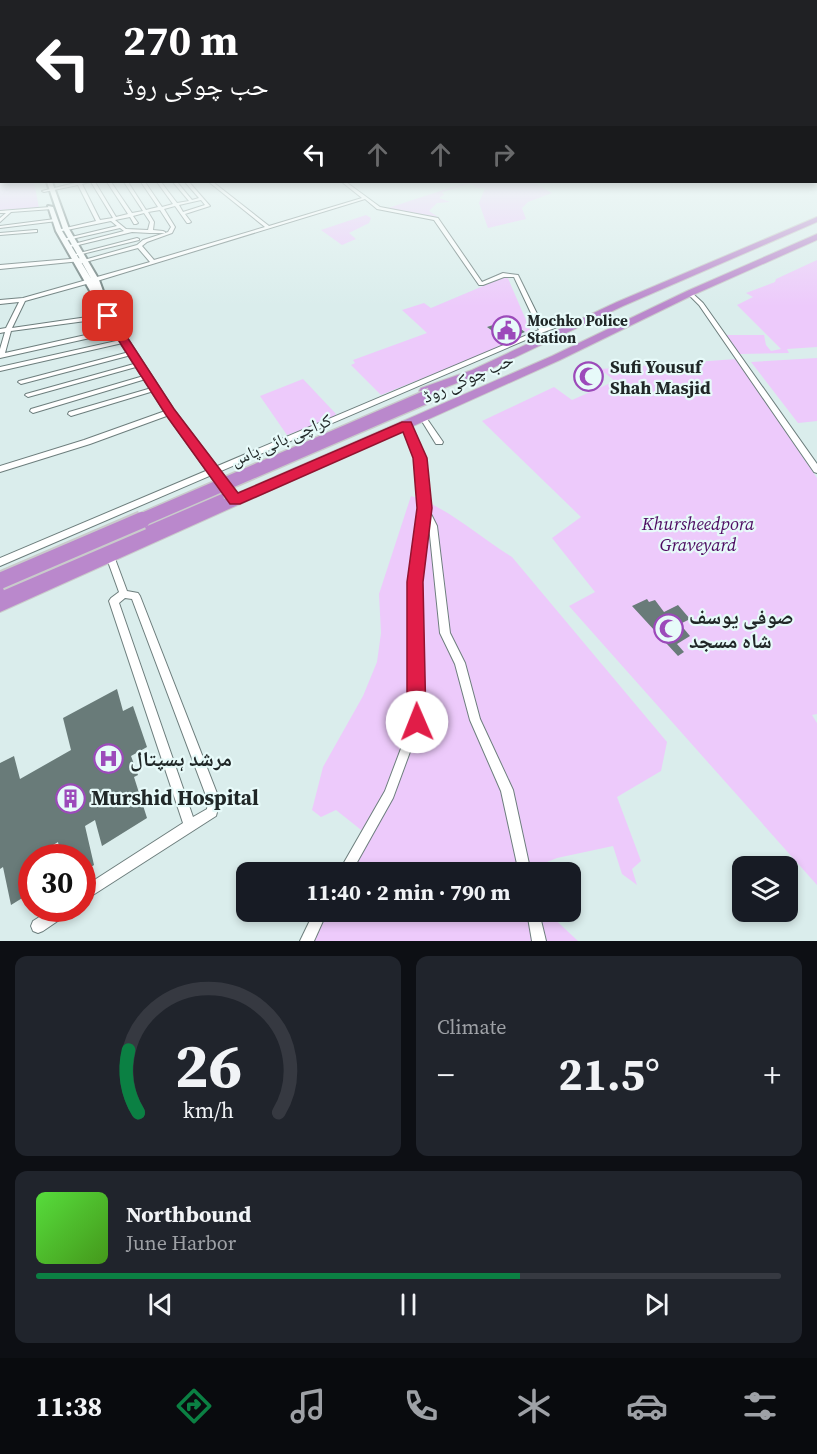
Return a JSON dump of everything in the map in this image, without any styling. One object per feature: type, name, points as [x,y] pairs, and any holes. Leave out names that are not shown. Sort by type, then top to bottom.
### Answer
[{"type":"highway","name":"کراچی بائی پاس","points":[[0,572],[428,393],[462,381],[476,372],[583,322],[817,219]]},
{"type":"highway","points":[[0,593],[233,496],[817,231]]},
{"type":"highway","name":"حب چوکی روڈ","points":[[0,605],[110,556],[233,496],[423,418],[556,358],[690,293],[817,237]]},
{"type":"highway","name":"کراچی بائی پاس","points":[[0,581],[428,393]]},
{"type":"street","points":[[59,218],[63,230]]},
{"type":"street","points":[[97,218],[99,222]]},
{"type":"street","points":[[63,230],[118,218]]},
{"type":"street","points":[[132,218],[136,223]]},
{"type":"street","points":[[150,218],[152,222],[150,232]]},
{"type":"street","points":[[0,267],[74,260],[139,246],[145,241],[170,233],[173,227],[168,218]]},
{"type":"street","points":[[186,218],[189,222]]},
{"type":"street","points":[[256,218],[267,227]]},
{"type":"street","points":[[0,302],[22,300],[87,283],[298,218]]},
{"type":"street","points":[[430,218],[436,219],[480,284],[503,275],[516,276],[542,331]]},
{"type":"street","points":[[113,219],[119,227],[130,231],[170,233]]},
{"type":"street","points":[[0,227],[55,220],[83,258],[95,280],[108,316],[141,364],[147,377],[213,473],[233,496]]},
{"type":"street","points":[[68,239],[119,227]]},
{"type":"street","points":[[0,234],[34,231]]},
{"type":"street","points":[[72,246],[130,231]]},
{"type":"street","points":[[83,258],[137,239]]},
{"type":"street","points":[[72,246],[74,260],[87,283],[103,304]]},
{"type":"street","points":[[139,246],[153,262]]},
{"type":"street","points":[[690,293],[817,470]]},
{"type":"street","points":[[22,300],[8,330],[2,356],[117,330]]},
{"type":"street","points":[[0,332],[108,316]]},
{"type":"street","points":[[0,561],[213,473],[542,331],[562,323],[583,322]]},
{"type":"street","points":[[0,369],[125,341]]},
{"type":"street","points":[[21,382],[133,353]]},
{"type":"street","points":[[28,395],[141,364]]},
{"type":"street","points":[[33,411],[147,377]]},
{"type":"street","points":[[71,414],[155,389]]},
{"type":"street","points":[[0,469],[87,442],[170,412]]},
{"type":"street","points":[[423,418],[439,442]]},
{"type":"street","points":[[350,862],[388,794],[417,722],[415,582],[425,508],[420,458],[407,425]]},
{"type":"street","points":[[425,508],[433,526],[445,633],[460,663],[475,720],[507,790],[523,862]]},
{"type":"street","points":[[110,556],[124,594]]},
{"type":"street","points":[[96,887],[212,812],[214,801],[135,596],[124,594],[114,601],[190,826]]},
{"type":"street","points":[[38,926],[44,922]]},
{"type":"street","points":[[307,941],[316,922]]},
{"type":"street","points":[[535,922],[540,941]]},
{"type":"green space","points":[[357,218],[371,218],[369,223],[349,233],[356,239],[342,245],[321,230]]},
{"type":"green space","points":[[484,218],[526,219],[488,228]]},
{"type":"green space","points":[[817,260],[817,347],[787,349],[789,353],[740,354],[726,335],[764,335],[766,345],[771,351],[781,349],[737,305],[753,297],[746,293],[775,282],[776,279]]},
{"type":"green space","points":[[507,276],[531,332],[525,335],[526,332],[508,319],[487,327],[508,344],[381,395],[351,365],[355,363],[353,360],[427,333],[402,310],[424,303],[431,308]]},
{"type":"green space","points":[[817,358],[817,421],[798,423],[751,362]]},
{"type":"green space","name":"Khursheedpora Graveyard","points":[[736,359],[817,478],[817,714],[812,715],[817,723],[817,885],[798,864],[798,856],[791,856],[569,606],[595,592],[552,538],[581,517],[482,421],[554,387],[572,400],[615,381],[600,369]]},
{"type":"green space","points":[[303,379],[336,414],[332,419],[287,435],[260,396]]},
{"type":"green space","points":[[411,496],[438,507],[512,557],[667,742],[661,771],[617,797],[641,861],[632,869],[637,885],[622,874],[613,846],[547,862],[357,862],[370,837],[336,810],[321,817],[312,810],[323,767],[363,696],[377,662],[381,633],[379,594]]},
{"type":"green space","points":[[323,922],[558,922],[578,941],[313,941]]},
{"type":"building","name":"Mochko Police Station","points":[[508,320],[525,332],[505,340],[487,327]]},
{"type":"building","name":"Sufi Yousuf Shah Masjid","points":[[591,369],[603,378],[588,386],[575,377]]},
{"type":"building","name":"صوفی یوسف شاہ مسجد","points":[[647,599],[649,602],[655,600],[664,612],[678,605],[690,619],[680,624],[690,636],[677,644],[684,652],[678,656],[632,606]]},
{"type":"building","name":"Murshid Hospital","points":[[117,689],[123,711],[133,706],[147,747],[131,756],[138,775],[134,777],[147,818],[102,846],[95,820],[85,826],[89,844],[58,844],[58,842],[55,844],[18,844],[18,901],[11,905],[3,867],[0,869],[0,763],[14,756],[20,779],[71,750],[63,718]]},
{"type":"place","name":"Mochko Police Station","points":[[506,330]]},
{"type":"place","name":"Sufi Yousuf Shah Masjid","points":[[589,377]]},
{"type":"place","name":"صوفی یوسف شاہ مسجد","points":[[668,629]]},
{"type":"place","name":"مرشد ہسپتال","points":[[109,759]]},
{"type":"place","name":"Murshid Hospital","points":[[70,798]]},
{"type":"route","points":[[108,316],[170,412],[235,500],[407,425],[420,458],[425,508],[415,582],[417,722]]}]
